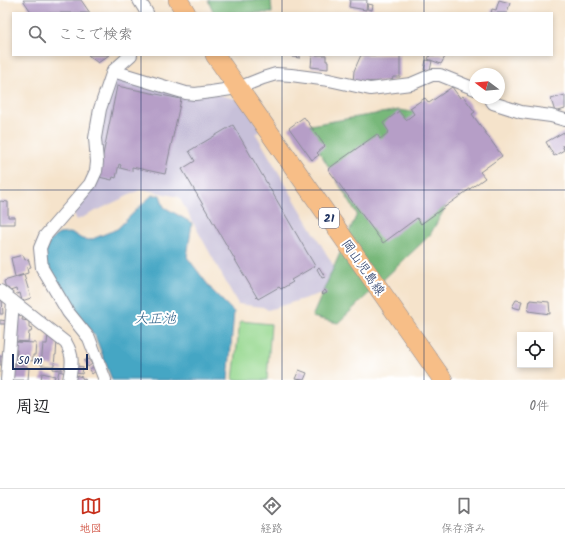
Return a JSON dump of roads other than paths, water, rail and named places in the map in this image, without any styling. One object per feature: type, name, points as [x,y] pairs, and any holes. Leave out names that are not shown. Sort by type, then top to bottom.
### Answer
[{"type":"main road","points":[[178,0],[185,12]]},
{"type":"main road","name":"岡山児島線","points":[[216,56],[443,380]]},
{"type":"street","points":[[139,0],[146,12]]},
{"type":"street","points":[[105,380],[89,338],[68,312],[42,268],[40,248],[46,236],[90,184],[96,171],[97,162],[95,138],[100,109],[113,71],[130,56]]},
{"type":"street","points":[[113,71],[186,93],[211,92],[238,88],[276,74],[291,74],[329,80],[370,89],[411,84],[432,75],[440,75],[469,87]]},
{"type":"street","points":[[496,104],[521,112],[551,116],[565,120]]},
{"type":"street","points":[[0,291],[66,343],[72,354],[69,380]]},
{"type":"street","points":[[7,380],[12,301]]},
{"type":"water","name":"大正池","points":[[152,195],[160,195],[164,207],[192,223],[187,257],[212,290],[234,312],[228,380],[112,380],[95,336],[70,309],[44,265],[46,246],[54,237],[59,234],[68,233],[74,234],[82,239],[90,240],[117,229]]}]
